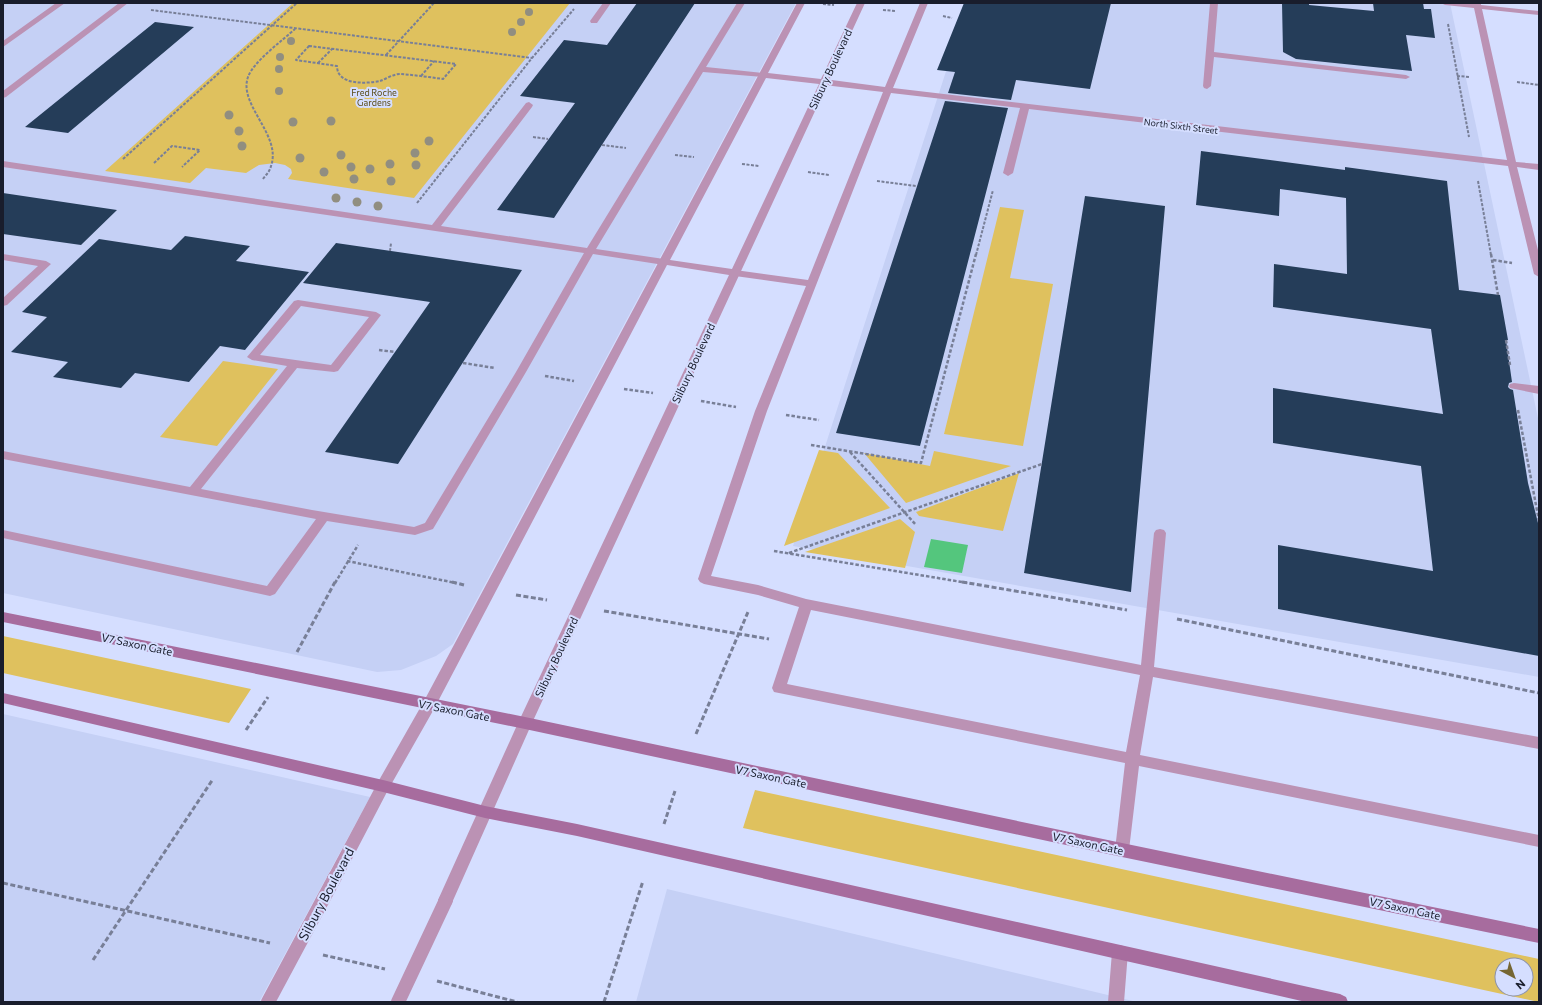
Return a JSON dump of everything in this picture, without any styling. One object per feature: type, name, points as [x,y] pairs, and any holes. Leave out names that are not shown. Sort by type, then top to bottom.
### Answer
[{"type":"street","points":[[3,45],[60,3]]},
{"type":"street","points":[[3,95],[124,3]]},
{"type":"street","points":[[594,21],[607,3]]},
{"type":"street","points":[[3,455],[194,490],[324,517],[415,531],[429,526],[521,372],[590,251],[703,68],[741,3]]},
{"type":"street","points":[[429,705],[801,3]]},
{"type":"street","name":"Silbury Boulevard","points":[[485,812],[860,3]]},
{"type":"street","points":[[924,3],[761,411],[704,579],[758,590],[806,604],[1147,671],[1539,743]]},
{"type":"street","points":[[1207,86],[1214,3]]},
{"type":"street","points":[[1445,3],[1477,5],[1539,13]]},
{"type":"street","points":[[1477,5],[1512,164],[1539,274]]},
{"type":"street","points":[[1210,54],[1406,77]]},
{"type":"street","name":"North Sixth Street","points":[[703,68],[1539,167]]},
{"type":"street","points":[[434,228],[529,105]]},
{"type":"street","points":[[1008,174],[1026,107]]},
{"type":"street","points":[[3,164],[100,180],[812,284]]},
{"type":"street","points":[[3,257],[46,264],[3,303]]},
{"type":"street","points":[[298,303],[376,315],[334,370],[294,364],[252,357],[298,303]]},
{"type":"street","points":[[194,490],[294,364]]},
{"type":"street","points":[[1514,386],[1539,390]]},
{"type":"street","points":[[3,534],[270,591],[324,517]]},
{"type":"street","points":[[1122,850],[1132,760],[1147,671],[1160,533]]},
{"type":"street","points":[[806,604],[778,688],[1539,841]]},
{"type":"street","name":"V7 Saxon Gate","points":[[3,617],[526,724],[1122,850],[1539,936]]},
{"type":"street","points":[[3,698],[383,786],[485,812],[577,830],[1340,1002]]},
{"type":"street","name":"Silbury Boulevard","points":[[268,1002],[336,877],[383,786],[429,705]]},
{"type":"street","points":[[398,1002],[485,812]]},
{"type":"street","points":[[1116,1002],[1120,952]]},
{"type":"path","points":[[100,180],[297,3]]},
{"type":"path","points":[[385,55],[434,3]]},
{"type":"path","points":[[401,223],[532,58],[574,9]]},
{"type":"path","points":[[151,10],[532,58]]},
{"type":"path","points":[[242,200],[270,173],[273,153],[270,138],[247,91],[247,78],[252,69],[296,28]]},
{"type":"path","points":[[309,46],[332,49],[385,55],[456,64],[443,79],[398,74],[379,81],[353,82],[340,77],[337,73],[337,66],[296,60],[309,46]]},
{"type":"path","points":[[318,63],[332,49]]},
{"type":"path","points":[[421,76],[434,61]]},
{"type":"path","points":[[160,164],[152,163],[172,146],[200,150],[182,167]]},
{"type":"path","points":[[811,445],[921,463],[998,172],[1008,174]]},
{"type":"path","points":[[1506,340],[1539,521]]},
{"type":"path","points":[[463,363],[819,420]]},
{"type":"path","points":[[849,451],[916,525]]},
{"type":"path","points":[[788,554],[1042,464]]},
{"type":"path","points":[[296,655],[347,561],[467,585]]},
{"type":"path","points":[[694,740],[738,633],[758,590]]},
{"type":"path","points":[[512,594],[547,600]]},
{"type":"path","points":[[602,611],[738,633]]},
{"type":"path","points":[[244,733],[268,697]]},
{"type":"path","points":[[93,960],[213,779]]},
{"type":"path","points":[[664,824],[676,791]]},
{"type":"path","points":[[604,1002],[643,881]]},
{"type":"path","points":[[3,883],[276,944]]},
{"type":"path","points":[[321,955],[388,970]]},
{"type":"path","points":[[433,980],[517,1002]]},
{"type":"shaded area","points":[[3,3],[796,3],[453,644],[436,656],[401,670],[377,672],[3,593]]},
{"type":"shaded area","points":[[968,3],[1450,3],[1539,423],[1539,677],[793,546]]},
{"type":"shaded area","points":[[931,539],[968,545],[962,573],[924,567]]},
{"type":"shaded area","points":[[3,714],[370,797],[259,1002],[3,1002]]},
{"type":"shaded area","points":[[667,889],[1137,1002],[636,1002]]},
{"type":"green space","name":"Fred Roche Gardens","points":[[293,3],[570,3],[414,198],[288,179],[292,173],[291,169],[285,165],[275,163],[259,165],[246,173],[206,168],[190,183],[105,171]]},
{"type":"green space","points":[[1000,207],[1024,210],[1010,278],[1053,284],[1023,446],[944,434]]},
{"type":"green space","points":[[223,361],[278,369],[217,446],[160,437]]},
{"type":"green space","points":[[819,450],[838,453],[890,508],[784,546]]},
{"type":"green space","points":[[934,451],[1011,466],[906,503],[864,453],[930,466]]},
{"type":"green space","points":[[1019,473],[1003,531],[919,516],[916,512]]},
{"type":"green space","points":[[900,519],[915,532],[905,568],[805,552]]},
{"type":"green space","points":[[3,636],[251,689],[229,723],[3,673]]},
{"type":"green space","points":[[755,790],[1530,957],[1494,957],[1494,992],[743,828]]},
{"type":"green space","points":[[1534,958],[1539,959],[1539,1002],[1516,997],[1534,997]]},
{"type":"building","points":[[637,3],[695,3],[554,218],[497,210],[575,103],[520,96],[564,40],[607,45]]},
{"type":"building","points":[[964,3],[1111,3],[1090,89],[1016,80],[1011,100],[948,93],[955,72],[937,70]]},
{"type":"building","points":[[1282,3],[1309,3],[1309,5],[1374,11],[1373,3],[1423,3],[1424,9],[1431,9],[1435,38],[1406,35],[1412,71],[1296,59],[1283,52]]},
{"type":"building","points":[[155,22],[194,27],[68,133],[25,127]]},
{"type":"building","points":[[945,101],[1008,108],[920,446],[836,433]]},
{"type":"building","points":[[1201,151],[1345,170],[1345,167],[1447,181],[1459,290],[1500,295],[1508,340],[1506,340],[1512,382],[1509,383],[1508,387],[1513,390],[1528,483],[1539,527],[1539,656],[1278,609],[1278,545],[1433,571],[1421,466],[1273,443],[1273,388],[1443,414],[1431,329],[1273,307],[1274,264],[1347,274],[1346,198],[1280,189],[1279,216],[1196,205]]},
{"type":"building","points":[[3,193],[117,210],[81,245],[3,234]]},
{"type":"building","points":[[1085,196],[1165,206],[1131,592],[1024,573]]},
{"type":"building","points":[[185,236],[250,246],[236,261],[309,272],[245,350],[220,346],[189,382],[135,373],[121,388],[53,377],[68,362],[11,352],[47,317],[22,312],[99,239],[171,250]]},
{"type":"building","points":[[336,243],[522,270],[398,464],[325,452],[430,302],[303,283]]}]
